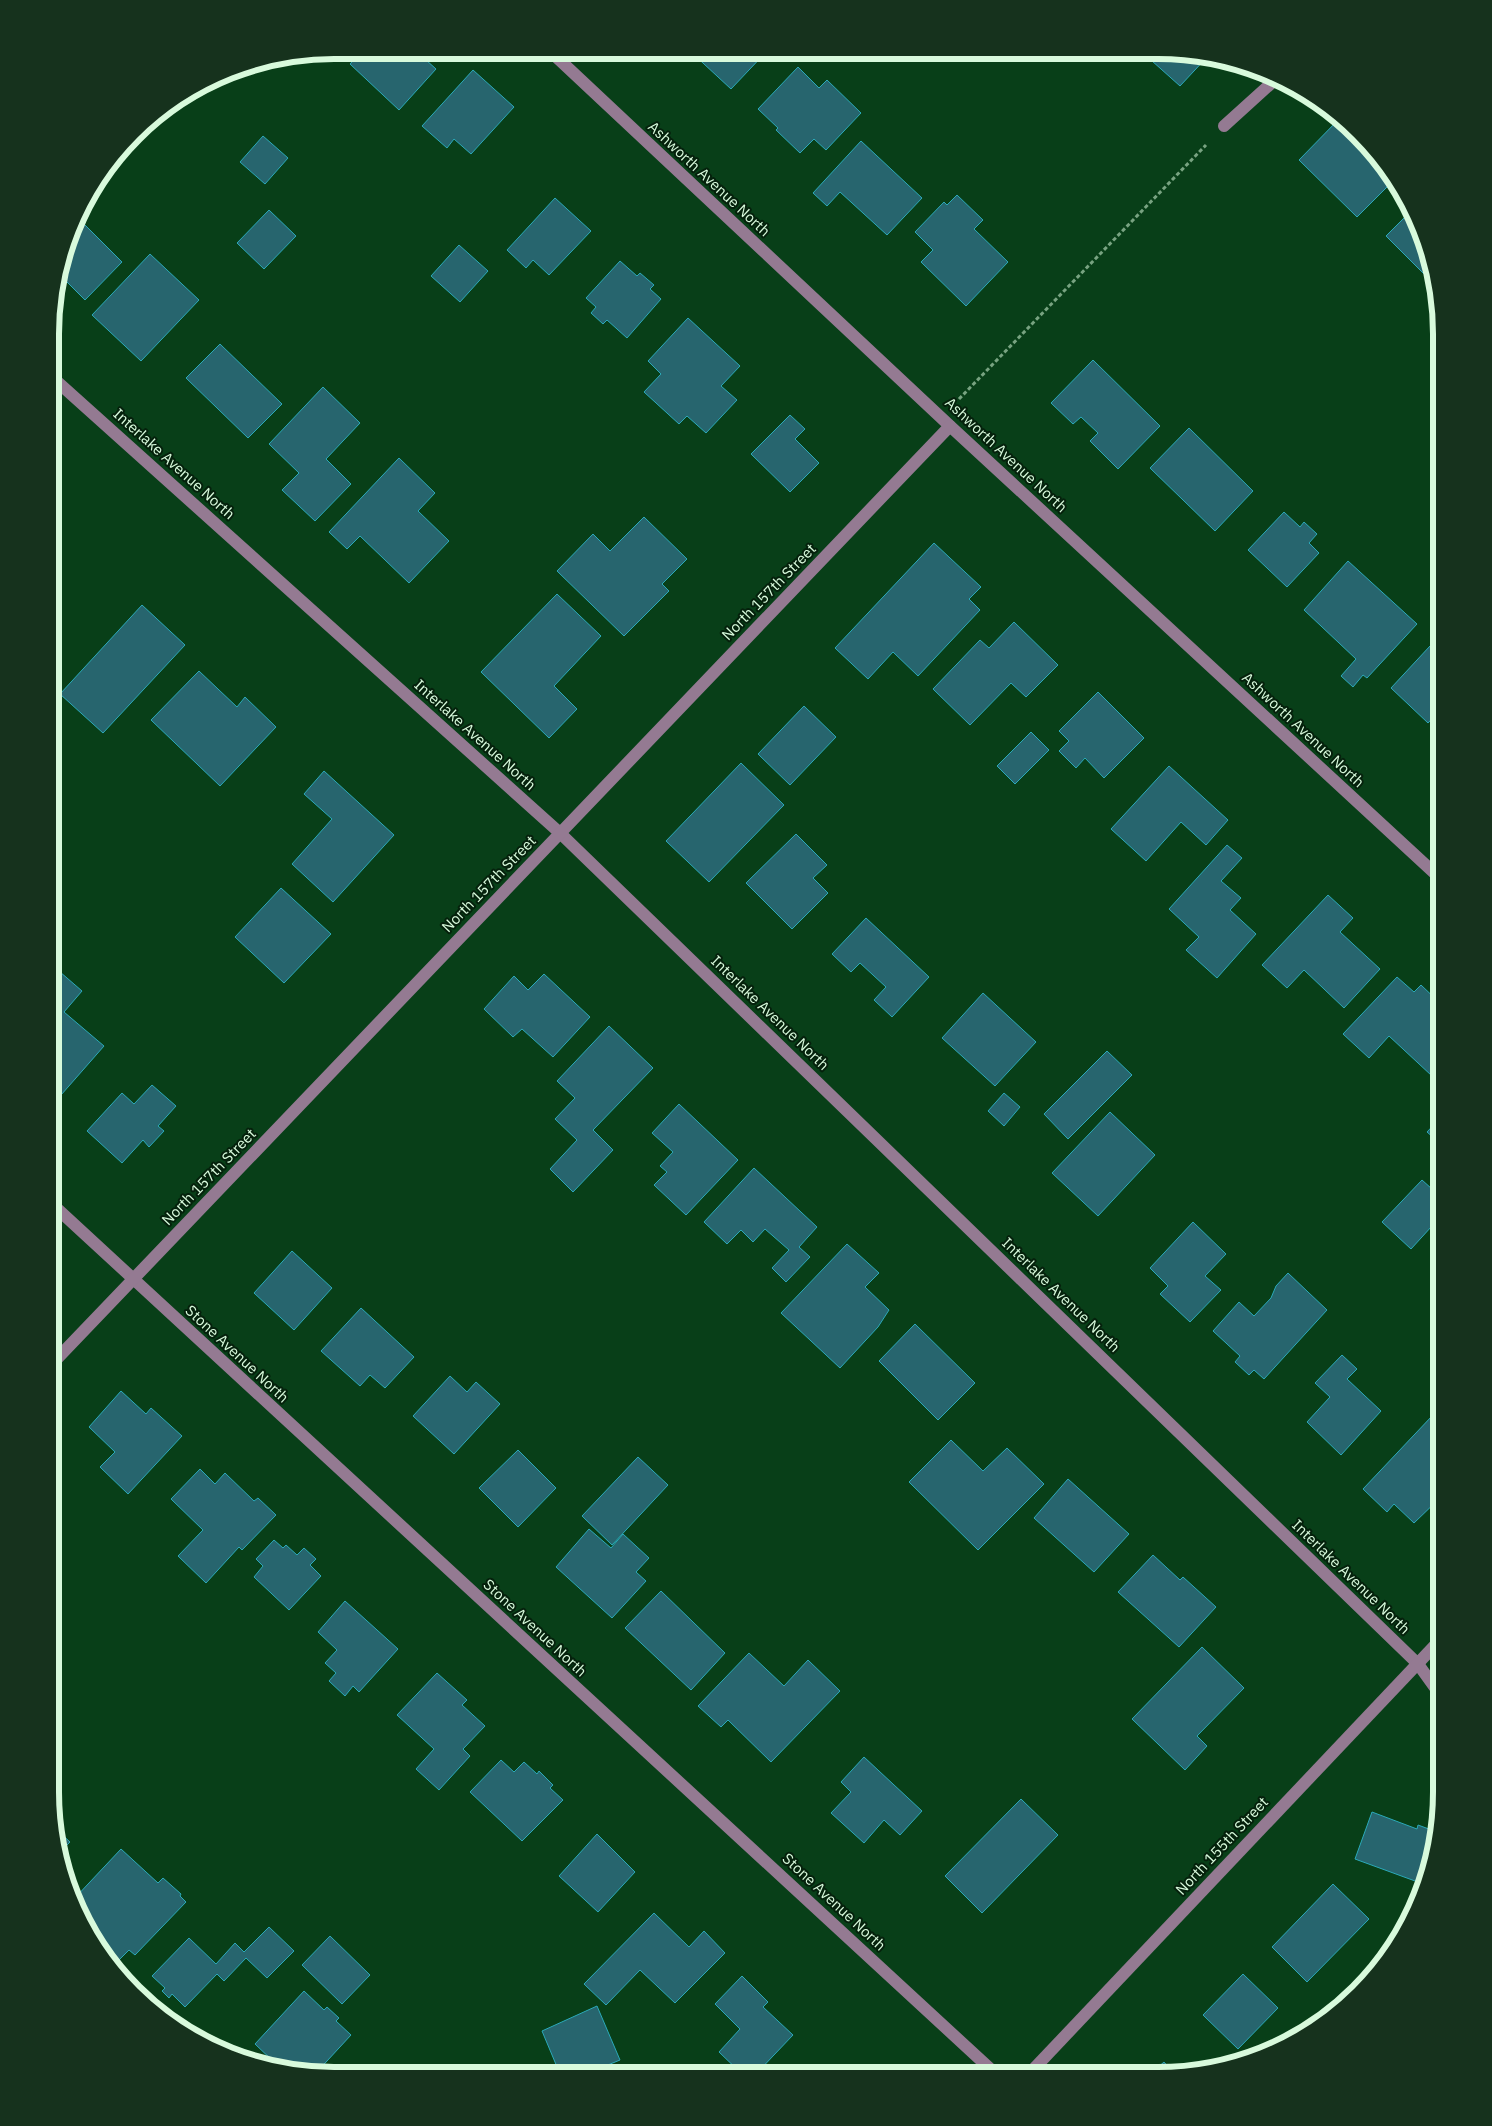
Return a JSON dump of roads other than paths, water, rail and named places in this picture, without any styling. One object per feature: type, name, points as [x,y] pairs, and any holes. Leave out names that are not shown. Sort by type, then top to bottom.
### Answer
[{"type":"street","name":"Ashworth Avenue North","points":[[559,59],[946,422],[1433,872]]},
{"type":"street","points":[[1224,126],[1271,83]]},
{"type":"street","name":"Interlake Avenue North","points":[[59,383],[560,833],[1418,1664],[1433,1685]]},
{"type":"street","name":"North 157th Street","points":[[59,1357],[560,833],[946,422]]},
{"type":"street","name":"Stone Avenue North","points":[[59,1211],[988,2067]]},
{"type":"street","name":"North 155th Street","points":[[1036,2067],[1433,1648]]}]
